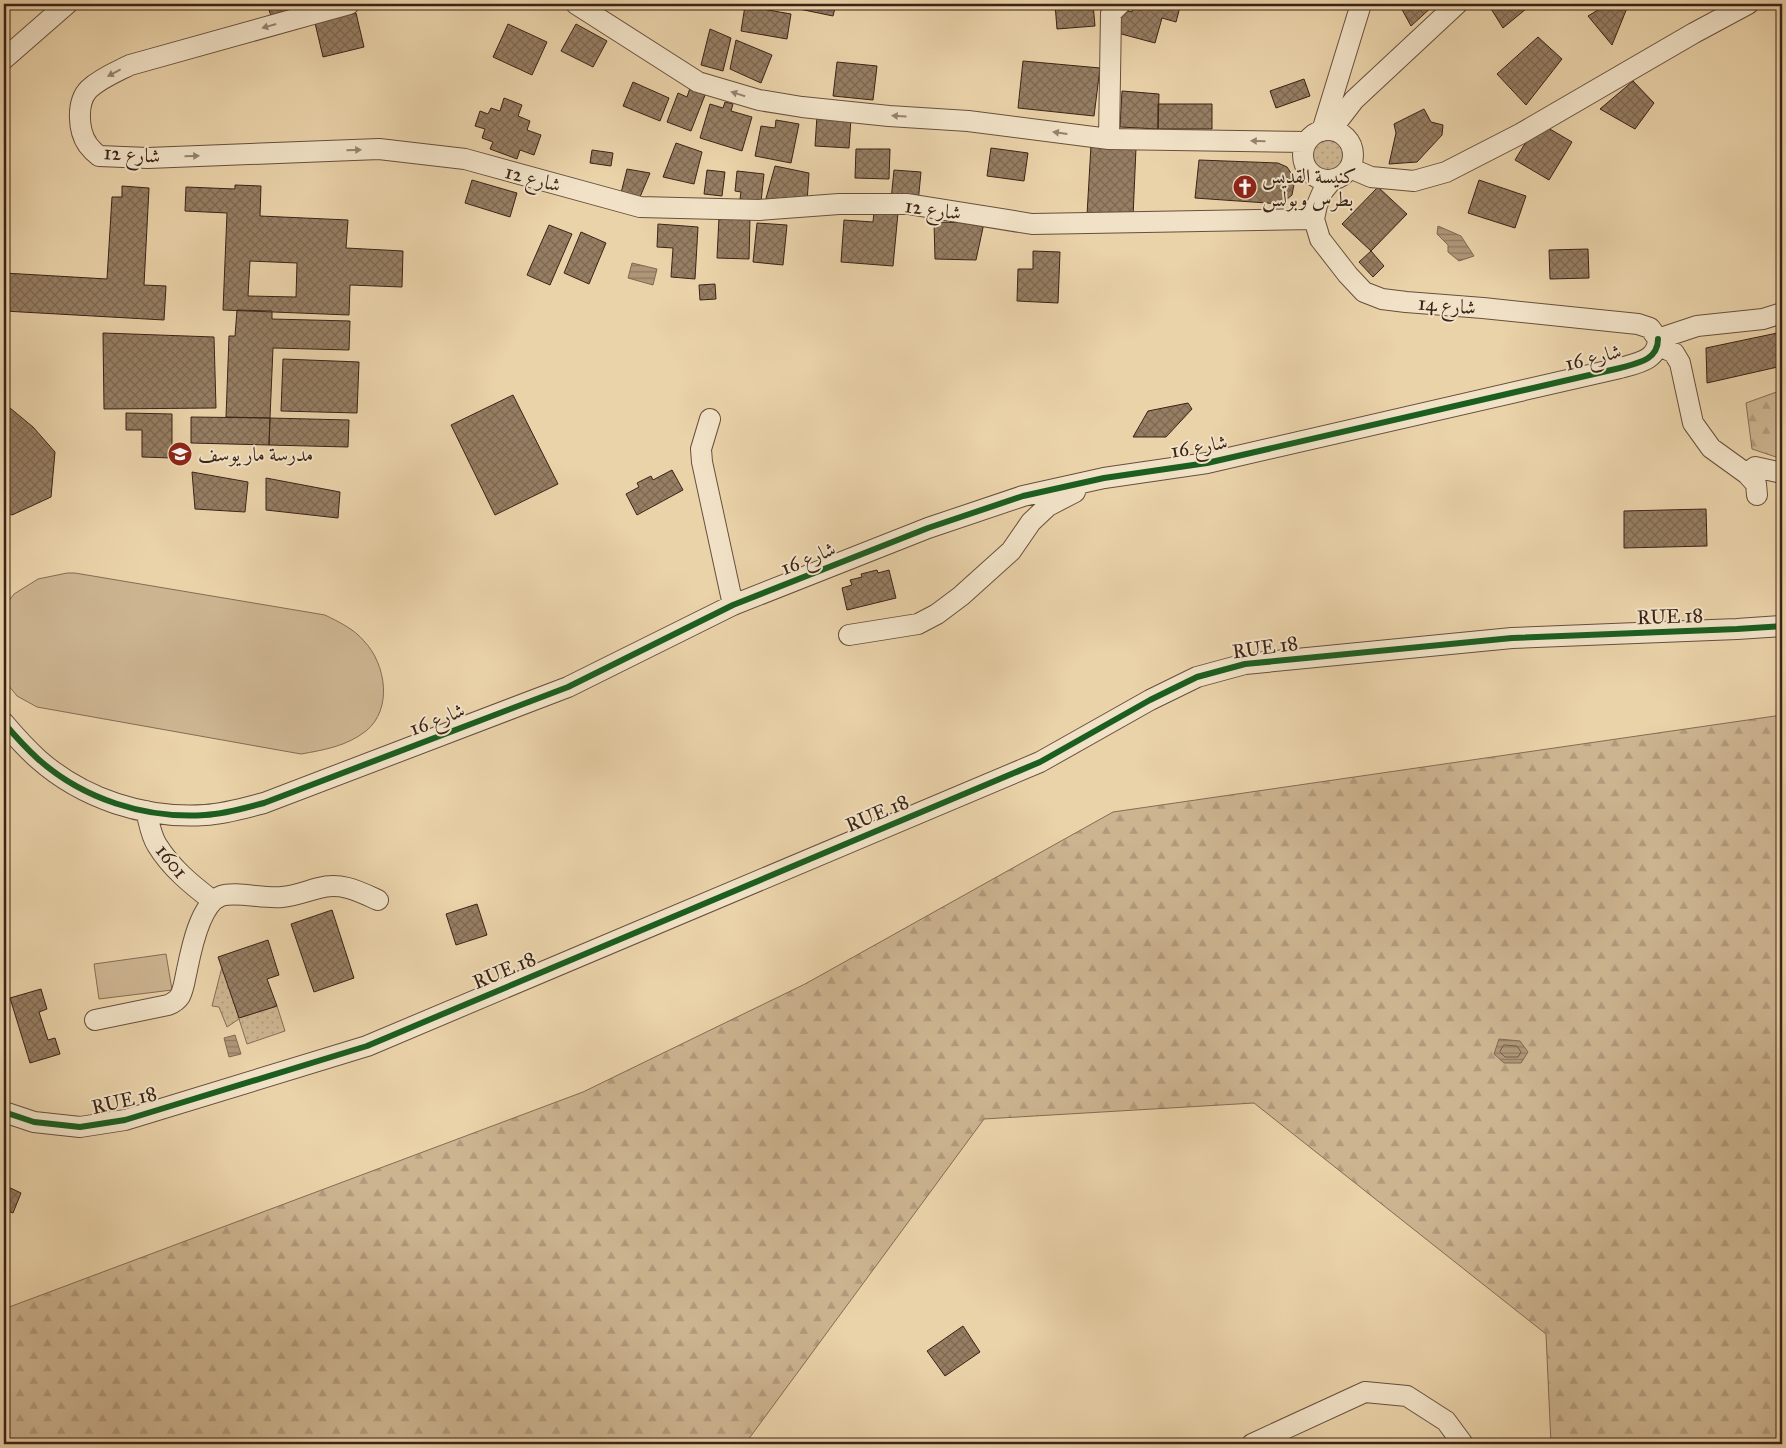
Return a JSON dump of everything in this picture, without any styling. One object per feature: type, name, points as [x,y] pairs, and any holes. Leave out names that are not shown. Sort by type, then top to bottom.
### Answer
[{"type":"street","points":[[4,60],[67,4]]},
{"type":"street","name":"شارع 12","points":[[349,4],[130,65],[102,79],[88,91],[81,106],[81,129],[88,145],[99,156],[148,158],[379,149],[465,159],[640,207],[759,210],[839,204],[908,204],[1032,224],[1314,219]]},
{"type":"street","points":[[576,4],[698,82],[760,100],[802,107],[879,115],[968,121],[1109,139],[1320,134],[1338,132],[1349,141],[1354,154],[1350,168],[1339,178],[1332,180],[1316,177],[1305,166],[1304,150],[1320,134],[1354,100],[1457,4]]},
{"type":"street","points":[[1109,139],[1111,13],[1120,4]]},
{"type":"street","points":[[1320,134],[1361,4]]},
{"type":"street","points":[[1350,168],[1371,177],[1414,181],[1446,172],[1520,134],[1694,33],[1748,4]]},
{"type":"street","points":[[1314,219],[1323,191],[1332,180]]},
{"type":"street","name":"شارع 14","points":[[1314,219],[1320,239],[1348,276],[1364,292],[1382,299],[1638,324],[1650,328],[1658,342],[1674,353],[1680,363],[1693,423],[1711,448],[1747,474]]},
{"type":"street","points":[[1658,342],[1697,326],[1763,319],[1782,313]]},
{"type":"street","name":"شارع 16","points":[[4,723],[22,744],[58,775],[100,798],[146,811],[175,815],[206,815],[236,811],[264,803],[568,687],[733,605],[928,528],[1023,496],[1104,478],[1206,463],[1642,362],[1654,355],[1658,342]]},
{"type":"street","points":[[710,419],[701,449],[702,462],[733,605]]},
{"type":"street","points":[[1757,495],[1756,484],[1747,474],[1755,467],[1782,473]]},
{"type":"street","points":[[849,635],[918,624],[937,614],[961,596],[1011,550],[1031,522],[1048,506],[1104,478]]},
{"type":"street","name":"RUE 18","points":[[4,1112],[34,1122],[80,1127],[125,1120],[367,1046],[1040,762],[1150,700],[1207,674],[1245,664],[1512,638],[1782,626]]},
{"type":"street","name":"1601","points":[[146,811],[156,844],[172,866],[191,885],[213,901]]},
{"type":"street","points":[[95,1020],[168,1006],[176,1001],[181,994],[190,956],[203,915],[213,901],[228,894],[264,898],[283,897],[331,886],[354,889],[378,900]]},
{"type":"street","points":[[1252,1444],[1365,1392],[1407,1396],[1446,1420],[1463,1444]]},
{"type":"green space","points":[[1328,139],[1334,140],[1339,144],[1343,149],[1343,161],[1339,166],[1334,170],[1328,171],[1322,170],[1317,166],[1313,161],[1312,155],[1313,149],[1317,144],[1322,140]]},
{"type":"green space","points":[[1782,390],[1782,459],[1752,449],[1746,403]]},
{"type":"green space","points":[[67,573],[325,615],[356,633],[372,651],[381,674],[383,686],[383,699],[375,722],[359,736],[343,744],[301,754],[37,707],[17,696],[4,680],[4,607],[14,594],[38,579]]},
{"type":"green space","points":[[1782,715],[1782,1444],[1551,1444],[1546,1334],[1254,1103],[984,1119],[745,1444],[4,1444],[4,1309],[583,1092],[805,984],[1113,812]]},
{"type":"green space","points":[[166,954],[172,990],[99,999],[94,964]]},
{"type":"green space","points":[[222,967],[239,1018],[277,1006],[285,1031],[247,1044],[239,1019],[227,1027],[219,1007],[212,1006]]},
{"type":"water","points":[[1438,226],[1461,236],[1474,256],[1459,261],[1448,252],[1448,245],[1437,234]]},
{"type":"water","points":[[632,263],[657,269],[653,285],[628,278]]},
{"type":"water","points":[[235,1035],[241,1054],[229,1057],[224,1038]]},
{"type":"water","points":[[1499,1039],[1520,1041],[1528,1052],[1521,1063],[1504,1063],[1494,1054]]},
{"type":"building","points":[[4,4],[17,4],[4,15]]},
{"type":"building","points":[[267,4],[307,4],[271,16]]},
{"type":"building","points":[[438,4],[458,4],[458,9],[438,9]]},
{"type":"building","points":[[775,4],[836,4],[833,16]]},
{"type":"building","points":[[1055,4],[1093,4],[1095,26],[1057,29]]},
{"type":"building","points":[[1134,4],[1166,4],[1180,7],[1176,22],[1162,18],[1155,43],[1114,32],[1120,9],[1132,12]]},
{"type":"building","points":[[1399,4],[1435,4],[1411,26]]},
{"type":"building","points":[[1488,4],[1532,4],[1503,28]]},
{"type":"building","points":[[1608,4],[1618,4],[1627,8],[1612,45],[1588,16]]},
{"type":"building","points":[[745,6],[791,14],[787,39],[741,31]]},
{"type":"building","points":[[356,13],[364,47],[323,57],[315,23]]},
{"type":"building","points":[[508,24],[547,42],[532,75],[493,57]]},
{"type":"building","points":[[576,24],[607,41],[593,67],[561,51]]},
{"type":"building","points":[[710,29],[731,38],[723,71],[701,65]]},
{"type":"building","points":[[1538,37],[1562,59],[1526,105],[1497,74]]},
{"type":"building","points":[[736,40],[772,55],[761,83],[730,69]]},
{"type":"building","points":[[1023,61],[1100,68],[1094,116],[1018,108]]},
{"type":"building","points":[[837,62],[877,66],[873,100],[833,96]]},
{"type":"building","points":[[1304,79],[1310,96],[1276,108],[1270,91]]},
{"type":"building","points":[[1633,81],[1654,103],[1635,129],[1600,109]]},
{"type":"building","points":[[633,82],[669,98],[660,121],[623,106]]},
{"type":"building","points":[[691,85],[707,90],[691,131],[667,122],[678,93],[687,97]]},
{"type":"building","points":[[1122,91],[1159,94],[1158,129],[1120,127]]},
{"type":"building","points":[[504,98],[522,105],[518,116],[530,121],[527,130],[541,135],[534,155],[520,150],[517,159],[490,149],[493,142],[482,138],[485,129],[475,126],[480,111],[488,114],[491,108],[500,111]]},
{"type":"building","points":[[725,102],[733,104],[731,111],[752,117],[742,151],[700,138],[710,104],[723,108]]},
{"type":"building","points":[[1158,104],[1212,104],[1212,129],[1158,129]]},
{"type":"building","points":[[1424,109],[1431,122],[1443,125],[1442,135],[1417,162],[1389,164],[1396,133],[1394,124]]},
{"type":"building","points":[[817,116],[851,118],[849,148],[815,146]]},
{"type":"building","points":[[776,120],[799,124],[791,163],[755,156],[761,126],[775,128]]},
{"type":"building","points":[[1543,125],[1572,142],[1549,180],[1515,160],[1532,132]]},
{"type":"building","points":[[676,143],[702,152],[694,184],[663,177]]},
{"type":"building","points":[[1091,145],[1136,148],[1133,217],[1087,215]]},
{"type":"building","points":[[991,148],[1028,153],[1024,181],[987,176]]},
{"type":"building","points":[[856,149],[890,149],[889,179],[855,178]]},
{"type":"building","points":[[592,150],[613,153],[611,166],[590,163]]},
{"type":"building","name":"كنيسة القديس بطرس وبولس","points":[[1199,160],[1278,163],[1287,167],[1295,179],[1292,195],[1281,204],[1195,198]]},
{"type":"building","points":[[775,166],[809,173],[807,202],[765,202]]},
{"type":"building","points":[[627,169],[650,173],[640,197],[621,193]]},
{"type":"building","points":[[707,170],[725,172],[722,196],[704,194]]},
{"type":"building","points":[[894,170],[921,172],[918,203],[891,200]]},
{"type":"building","points":[[737,171],[764,174],[761,202],[740,199],[741,192],[735,191]]},
{"type":"building","points":[[472,180],[517,193],[510,217],[465,203]]},
{"type":"building","points":[[1479,180],[1526,196],[1515,228],[1468,213]]},
{"type":"building","points":[[235,185],[261,186],[260,216],[348,220],[346,248],[403,251],[402,287],[350,285],[349,315],[223,310],[227,213],[185,211],[186,187],[235,189]],"holes":[[[250,261],[297,263],[296,297],[248,296]]]},
{"type":"building","points":[[122,186],[149,188],[144,285],[166,286],[164,320],[4,311],[4,273],[107,279],[112,197],[122,197]]},
{"type":"building","points":[[1378,187],[1407,214],[1371,251],[1342,224]]},
{"type":"building","points":[[874,211],[898,213],[893,266],[841,262],[844,220],[873,222]]},
{"type":"building","points":[[719,217],[750,218],[749,259],[717,258]]},
{"type":"building","points":[[934,222],[984,223],[976,260],[935,259]]},
{"type":"building","points":[[757,223],[787,225],[783,265],[753,262]]},
{"type":"building","points":[[658,224],[698,227],[695,279],[671,277],[673,248],[657,247]]},
{"type":"building","points":[[549,225],[572,234],[550,285],[527,275]]},
{"type":"building","points":[[581,232],[606,243],[589,284],[564,273]]},
{"type":"building","points":[[1588,249],[1589,278],[1550,279],[1549,250]]},
{"type":"building","points":[[1033,251],[1060,252],[1058,303],[1017,301],[1018,269],[1033,269]]},
{"type":"building","points":[[1371,251],[1384,266],[1373,277],[1359,262]]},
{"type":"building","points":[[715,284],[716,299],[700,300],[699,285]]},
{"type":"building","points":[[237,310],[272,311],[272,319],[350,321],[349,350],[273,348],[270,418],[226,417],[229,336],[235,336]]},
{"type":"building","points":[[1782,332],[1782,366],[1707,383],[1706,348]]},
{"type":"building","points":[[103,333],[214,337],[216,408],[104,409]]},
{"type":"building","points":[[283,359],[359,362],[357,413],[281,411]]},
{"type":"building","points":[[513,395],[558,484],[495,515],[451,425]]},
{"type":"building","points":[[4,403],[33,427],[55,452],[51,497],[12,515],[4,511],[4,462],[7,456],[4,454]]},
{"type":"building","points":[[1188,403],[1192,409],[1166,437],[1133,437],[1148,411]]},
{"type":"building","points":[[126,413],[172,414],[172,458],[142,457],[142,430],[126,430]]},
{"type":"building","points":[[191,417],[270,418],[269,445],[191,443]]},
{"type":"building","points":[[270,418],[349,420],[348,447],[269,445]]},
{"type":"building","points":[[672,470],[683,490],[637,515],[626,494],[639,487],[637,483],[651,476],[653,480]]},
{"type":"building","points":[[192,472],[248,482],[245,512],[195,509]]},
{"type":"building","points":[[266,478],[340,492],[338,518],[266,510]]},
{"type":"building","points":[[1706,509],[1707,546],[1624,548],[1624,511]]},
{"type":"building","points":[[877,570],[878,573],[889,570],[896,598],[847,610],[842,588],[852,585],[850,580],[862,577],[861,574]]},
{"type":"building","points":[[477,904],[487,935],[456,945],[446,914]]},
{"type":"building","points":[[332,910],[354,978],[314,992],[291,924]]},
{"type":"building","points":[[268,940],[279,975],[267,979],[277,1006],[239,1018],[218,957]]},
{"type":"building","points":[[41,989],[47,1009],[39,1012],[48,1040],[55,1038],[60,1054],[30,1063],[10,998]]},
{"type":"building","points":[[4,1185],[21,1193],[13,1213],[4,1209]]},
{"type":"building","points":[[963,1326],[980,1352],[945,1376],[927,1351]]},
{"type":"cycle path","points":[[4,723],[38,759],[56,773],[75,785],[116,804],[160,814],[212,814],[235,810],[264,803],[568,687],[733,605],[928,528],[1023,496],[1104,478],[1207,463],[1620,368],[1640,362],[1651,356],[1655,352],[1658,339]]},
{"type":"cycle path","points":[[4,1112],[34,1122],[80,1127],[125,1120],[367,1046],[1040,762],[1150,700],[1197,677],[1245,664],[1512,638],[1782,626]]},
{"type":"place","name":"كنيسة القديس بطرس وبولس","points":[[1245,187]]},
{"type":"place","name":"مدرسة مار يوسف","points":[[180,454]]}]
